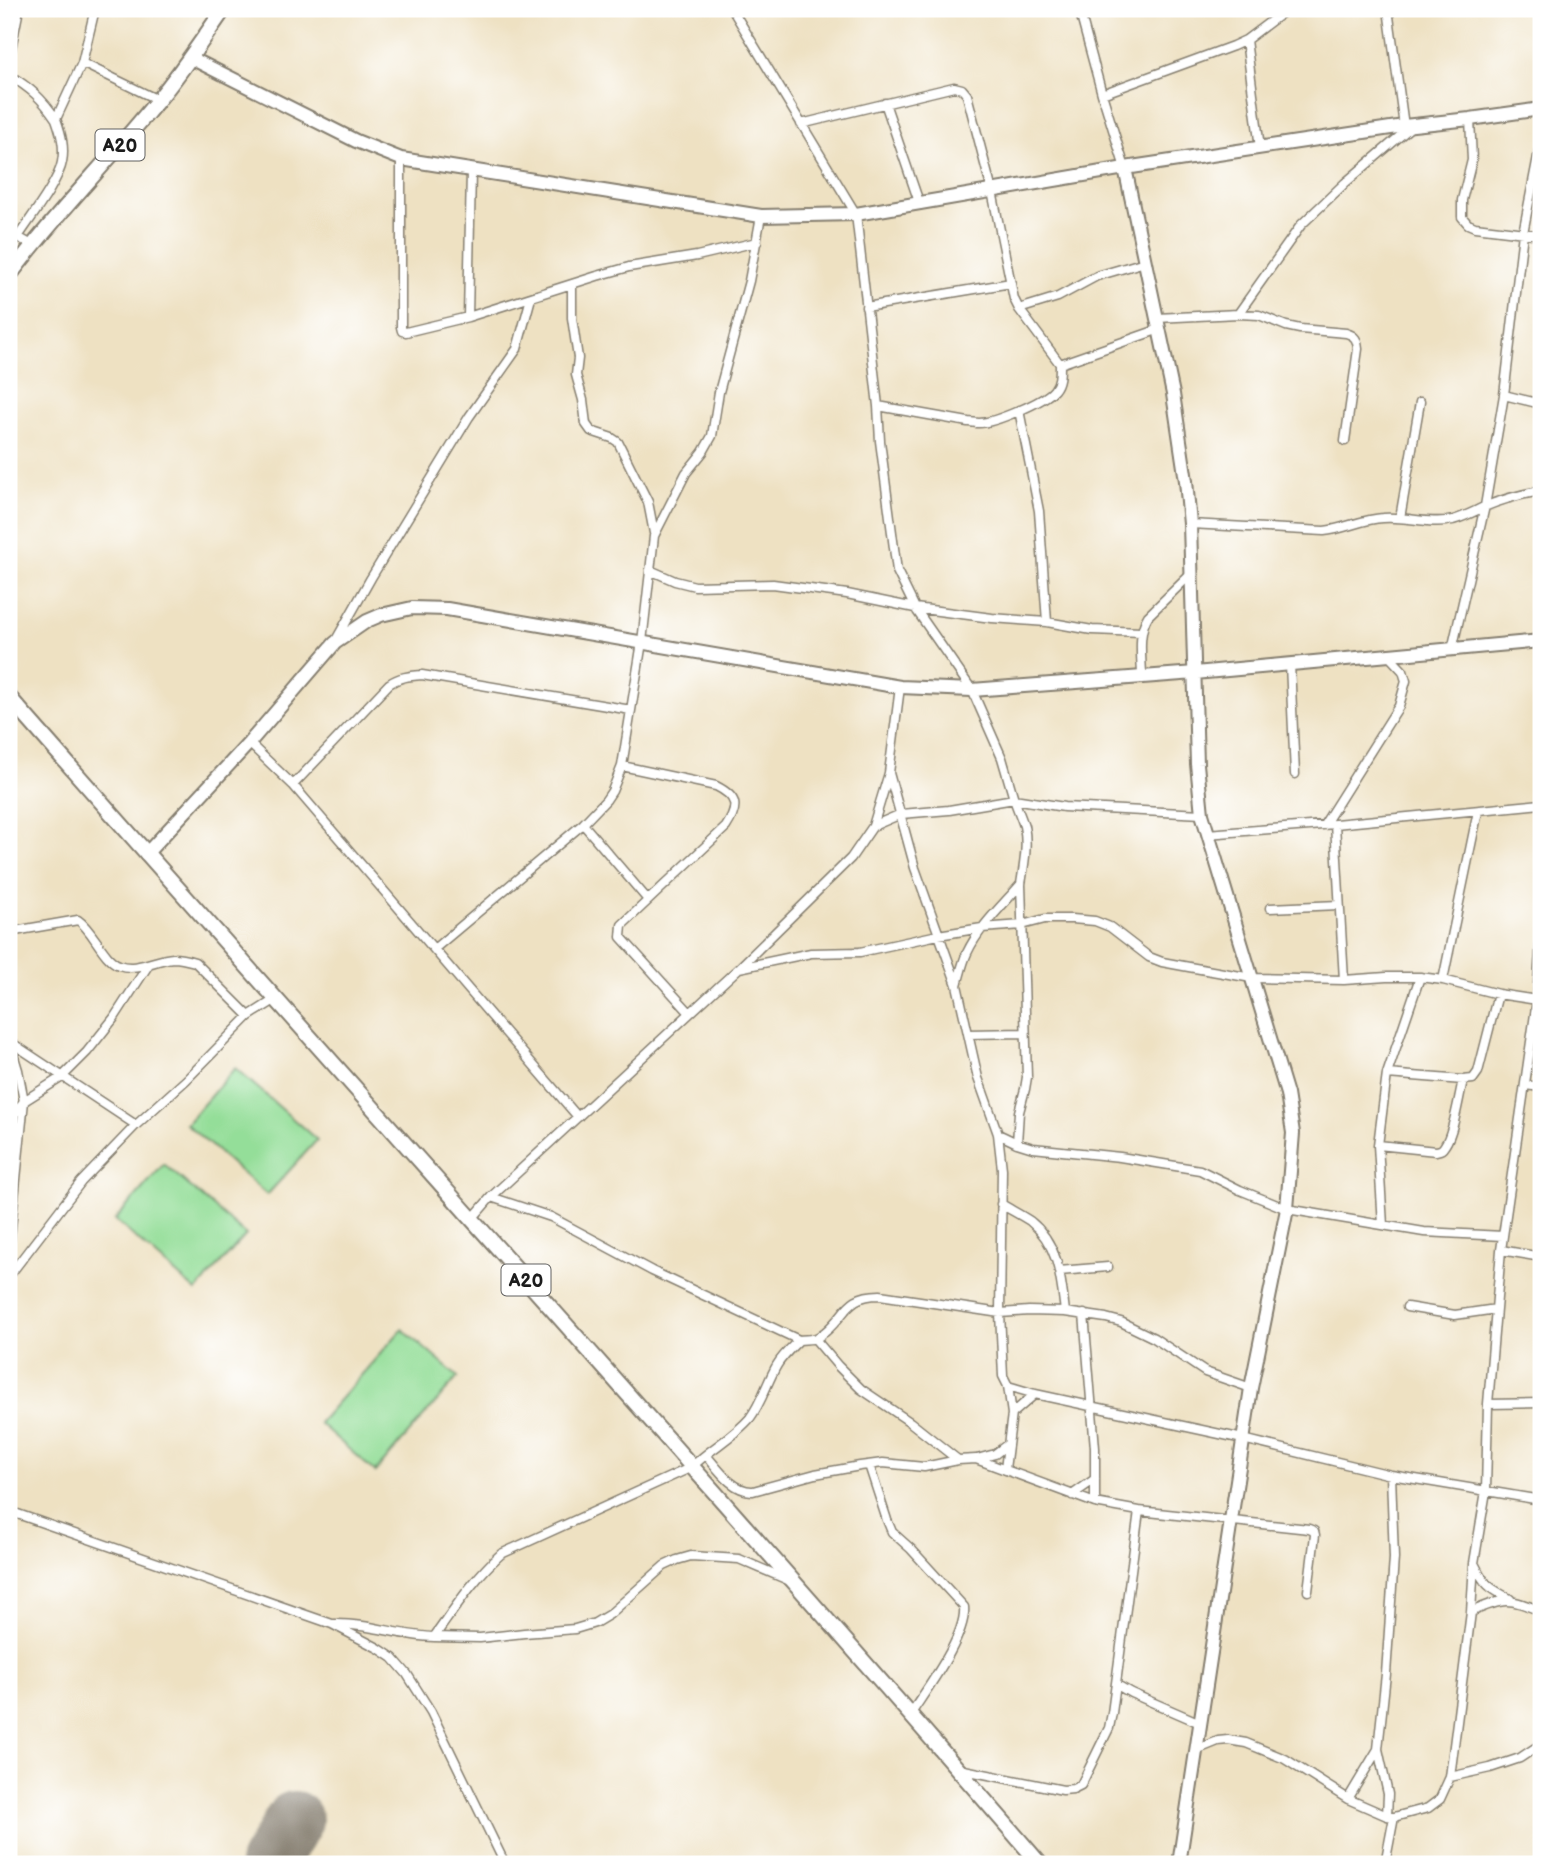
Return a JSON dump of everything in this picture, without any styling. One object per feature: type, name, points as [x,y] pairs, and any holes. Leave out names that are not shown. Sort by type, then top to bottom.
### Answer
[{"type":"main road","name":"A20","points":[[9,276],[158,100],[225,9]]},
{"type":"main road","name":"A20","points":[[9,697],[794,1582],[1040,1864]]},
{"type":"street","points":[[9,59],[19,9]]},
{"type":"street","points":[[57,119],[82,63],[95,9]]},
{"type":"street","points":[[732,9],[856,215],[894,561],[915,608],[972,690],[1002,758],[1024,827],[1026,840],[1021,884],[1027,1077],[1020,1105],[1017,1143]]},
{"type":"street","points":[[1079,9],[1125,168],[1178,422],[1191,524],[1197,764],[1202,814],[1287,1094],[1293,1133],[1287,1209],[1251,1388],[1179,1864]]},
{"type":"street","points":[[1102,94],[1233,46],[1246,40],[1287,9]]},
{"type":"street","points":[[1388,9],[1409,126]]},
{"type":"street","points":[[1246,40],[1260,148]]},
{"type":"street","points":[[191,58],[356,141],[401,159],[761,216],[856,215],[1125,168],[1541,109]]},
{"type":"street","points":[[82,63],[158,100]]},
{"type":"street","points":[[9,75],[44,101],[57,119],[62,136],[62,163],[57,177],[18,237]]},
{"type":"street","points":[[801,124],[954,87],[962,89],[967,95],[992,191],[1010,283],[1019,309],[1060,364],[1059,381],[1045,398],[991,421],[980,423],[878,406]]},
{"type":"street","points":[[886,103],[920,205]]},
{"type":"street","points":[[1470,119],[1472,160],[1462,200],[1462,218],[1475,227],[1541,235]]},
{"type":"street","points":[[1238,314],[1301,225],[1409,126]]},
{"type":"street","points":[[1452,650],[1485,506],[1504,395],[1523,233],[1541,141]]},
{"type":"street","points":[[401,159],[402,331],[468,317],[629,267],[697,256],[757,242]]},
{"type":"street","points":[[468,317],[471,171]]},
{"type":"street","points":[[654,536],[686,473],[712,436],[725,368],[749,281],[761,216]]},
{"type":"street","points":[[9,232],[32,246]]},
{"type":"street","points":[[1019,309],[1058,297],[1097,276],[1145,262]]},
{"type":"street","points":[[866,307],[1010,283]]},
{"type":"street","points":[[434,949],[583,824],[606,800],[622,766],[642,642],[654,536],[648,502],[618,442],[592,430],[586,424],[576,375],[578,358],[572,318],[572,285]]},
{"type":"street","points":[[146,853],[248,743],[335,643],[469,416],[517,349],[531,298]]},
{"type":"street","points":[[1060,364],[1158,324],[1238,314],[1259,315],[1300,329],[1346,333],[1356,339],[1358,349],[1345,441]]},
{"type":"street","points":[[1504,395],[1541,404]]},
{"type":"street","points":[[1400,518],[1420,402]]},
{"type":"street","points":[[1019,410],[1039,511],[1047,622]]},
{"type":"street","points":[[1191,524],[1324,531],[1381,518],[1450,521],[1485,506],[1541,491]]},
{"type":"street","points":[[650,570],[695,586],[773,584],[847,594],[915,608],[1047,622],[1092,630],[1141,632]]},
{"type":"street","points":[[1142,678],[1143,623],[1192,573]]},
{"type":"street","points":[[335,643],[367,621],[393,612],[412,608],[447,608],[900,687],[972,690],[1142,678],[1541,641]]},
{"type":"street","points":[[1324,825],[1399,706],[1406,681],[1403,671],[1388,655]]},
{"type":"street","points":[[1290,664],[1295,774]]},
{"type":"street","points":[[293,785],[389,684],[407,676],[422,675],[631,710]]},
{"type":"street","points":[[472,1219],[491,1197],[739,968],[851,858],[873,826],[889,773],[900,687]]},
{"type":"street","points":[[248,743],[293,785],[578,1116]]},
{"type":"street","points":[[622,766],[716,786],[729,793],[734,802],[734,815],[726,827],[622,925],[621,937],[690,1013]]},
{"type":"street","points":[[889,773],[915,868],[957,985],[978,1079],[998,1134],[1002,1169],[1000,1313],[1003,1376],[1008,1386],[1012,1414],[1004,1469]]},
{"type":"street","points":[[873,826],[901,814],[949,810],[1014,799],[1064,807],[1202,814]]},
{"type":"street","points":[[1207,834],[1541,804]]},
{"type":"street","points":[[1443,980],[1478,811]]},
{"type":"street","points":[[583,824],[648,900]]},
{"type":"street","points":[[1335,824],[1344,980]]},
{"type":"street","points":[[957,985],[967,952],[982,928],[1021,884]]},
{"type":"street","points":[[1270,908],[1339,905]]},
{"type":"street","points":[[739,968],[811,953],[860,952],[938,935],[1022,925],[1045,919],[1095,921],[1110,928],[1149,957],[1162,962],[1252,978],[1344,980],[1420,977],[1537,1000]]},
{"type":"street","points":[[9,932],[78,920],[85,924],[112,961],[119,966],[133,967],[172,958],[195,962],[249,1016]]},
{"type":"street","points":[[1196,1750],[1218,1741],[1246,1743],[1284,1759],[1348,1799],[1391,1816],[1428,1808],[1440,1799],[1450,1777],[1471,1612],[1474,1563],[1486,1490],[1488,1404],[1501,1250],[1525,1085],[1537,1027],[1541,933]]},
{"type":"street","points":[[9,1120],[24,1101],[62,1077],[87,1052],[114,1018],[149,964]]},
{"type":"street","points":[[1384,1225],[1378,1145],[1387,1074],[1420,977]]},
{"type":"street","points":[[1387,1074],[1473,1079],[1478,1072],[1498,993]]},
{"type":"street","points":[[9,1276],[81,1182],[249,1016],[276,999]]},
{"type":"street","points":[[968,1034],[1025,1033]]},
{"type":"street","points":[[9,1041],[136,1125]]},
{"type":"street","points":[[9,1041],[24,1101],[9,1248]]},
{"type":"street","points":[[1378,1145],[1436,1151],[1441,1149],[1450,1134],[1463,1080]]},
{"type":"street","points":[[1525,1085],[1541,1087]]},
{"type":"street","points":[[998,1134],[1033,1147],[1200,1170],[1287,1209],[1424,1232],[1503,1236]]},
{"type":"street","points":[[491,1197],[551,1217],[652,1271],[799,1340],[816,1339],[837,1321],[852,1301],[869,1295],[1000,1313],[1029,1311],[1084,1314],[1121,1322],[1154,1338],[1205,1373],[1251,1388]]},
{"type":"street","points":[[1001,1204],[1030,1221],[1052,1248],[1059,1271],[1065,1312]]},
{"type":"street","points":[[1501,1250],[1541,1257]]},
{"type":"street","points":[[1059,1271],[1108,1267]]},
{"type":"street","points":[[1406,1307],[1455,1315],[1496,1310]]},
{"type":"street","points":[[1084,1314],[1092,1405],[1096,1503]]},
{"type":"street","points":[[816,1339],[861,1389],[910,1422],[958,1460]]},
{"type":"street","points":[[435,1637],[468,1590],[501,1555],[692,1468],[739,1430],[752,1416],[778,1363],[799,1340]]},
{"type":"street","points":[[1008,1386],[1391,1475],[1541,1500]]},
{"type":"street","points":[[1012,1414],[1035,1394]]},
{"type":"street","points":[[1488,1404],[1541,1403]]},
{"type":"street","points":[[706,1455],[739,1489],[749,1491],[815,1474],[869,1465],[892,1463],[924,1467],[958,1460],[976,1460],[995,1454],[1008,1444]]},
{"type":"street","points":[[976,1460],[1096,1503],[1139,1511],[1309,1529],[1314,1531],[1315,1535],[1308,1591]]},
{"type":"street","points":[[869,1465],[892,1532],[964,1607],[965,1614],[957,1641],[910,1716]]},
{"type":"street","points":[[1385,1864],[1391,1816],[1378,1749],[1394,1558],[1391,1475]]},
{"type":"street","points":[[1072,1495],[1096,1479]]},
{"type":"street","points":[[9,1511],[332,1624],[393,1658],[407,1674],[437,1725],[505,1864]]},
{"type":"street","points":[[958,1769],[1063,1790],[1073,1789],[1081,1784],[1109,1728],[1139,1511]]},
{"type":"street","points":[[332,1624],[364,1625],[422,1637],[480,1638],[575,1629],[595,1623],[610,1614],[664,1566],[691,1556],[739,1559],[794,1582]]},
{"type":"street","points":[[1474,1563],[1488,1587],[1510,1600],[1541,1611]]},
{"type":"street","points":[[1471,1612],[1496,1602],[1510,1600]]},
{"type":"street","points":[[1117,1685],[1200,1723]]},
{"type":"street","points":[[1450,1777],[1520,1758],[1541,1744]]},
{"type":"street","points":[[1348,1799],[1378,1749]]},
{"type":"green space","points":[[235,1068],[317,1140],[267,1195],[186,1124]]},
{"type":"green space","points":[[164,1164],[246,1235],[196,1291],[115,1220]]},
{"type":"green space","points":[[402,1329],[458,1377],[375,1472],[319,1423]]},
{"type":"runway","points":[[268,1864],[294,1820]]}]
